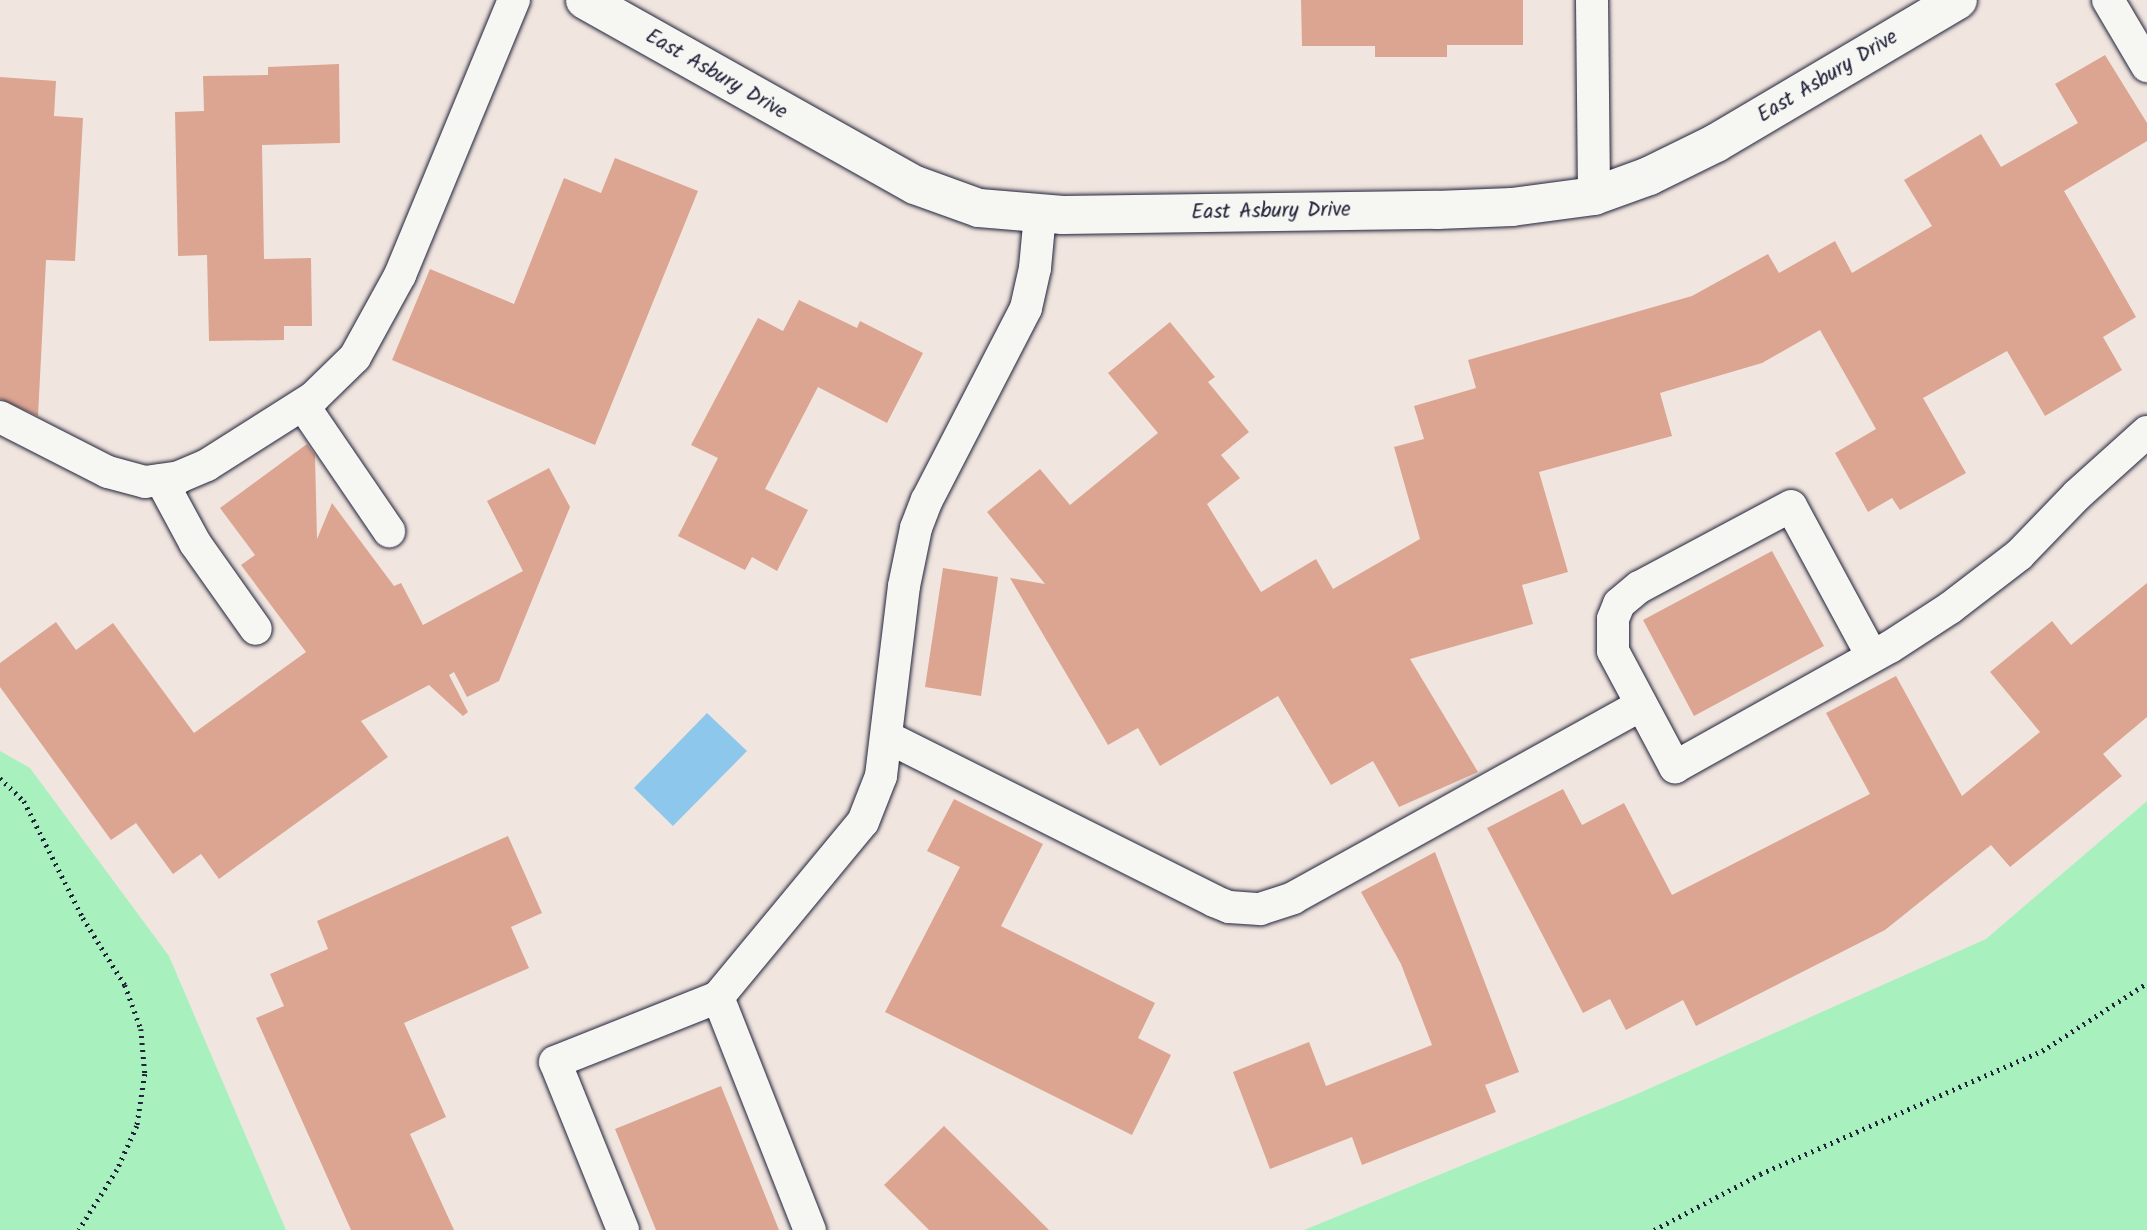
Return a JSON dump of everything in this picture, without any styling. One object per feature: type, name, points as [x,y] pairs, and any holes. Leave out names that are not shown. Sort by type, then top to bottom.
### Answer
[{"type":"street","name":"East Asbury Drive","points":[[585,0],[915,185],[979,208],[1040,214],[1449,210],[1512,207],[1594,196],[1649,176],[1716,144],[1958,0]]},
{"type":"lane","points":[[0,417],[108,472],[145,482],[161,480],[207,465],[303,405],[347,367],[376,321],[400,275],[514,0]]},
{"type":"lane","points":[[1592,0],[1594,196]]},
{"type":"lane","points":[[2108,0],[2147,66]]},
{"type":"lane","points":[[623,1230],[555,1062],[718,997],[856,834],[878,791],[887,737],[904,586],[916,528],[927,500],[1026,308],[1035,268],[1040,214]]},
{"type":"lane","points":[[303,405],[390,531]]},
{"type":"lane","points":[[1872,656],[1791,506],[1639,587],[1619,604],[1613,619],[1613,651],[1675,767],[1872,656],[1991,578],[2147,432]]},
{"type":"lane","points":[[161,480],[189,535],[256,629]]},
{"type":"lane","points":[[887,737],[1214,901],[1229,907],[1260,909],[1293,898],[1641,705]]},
{"type":"lane","points":[[718,997],[810,1230]]},
{"type":"path","points":[[0,778],[24,801],[83,918],[125,985],[141,1029],[145,1074],[137,1126],[117,1170],[79,1230]]},
{"type":"path","points":[[1654,1230],[1760,1174],[2042,1051],[2147,983]]},
{"type":"green space","points":[[0,751],[30,768],[169,956],[286,1230],[0,1230]]},
{"type":"green space","points":[[2147,801],[2147,1230],[1304,1230],[1637,1094],[1986,939]]},
{"type":"water","points":[[707,713],[747,751],[673,826],[634,788]]},
{"type":"building","points":[[1301,0],[1523,0],[1523,45],[1447,45],[1447,57],[1375,57],[1375,46],[1302,46]]},
{"type":"building","points":[[2105,55],[2147,123],[2147,141],[2064,191],[2136,317],[2103,337],[2122,370],[2045,416],[2007,351],[1923,398],[1966,473],[1900,510],[1892,498],[1868,512],[1835,453],[1876,429],[1820,330],[1762,363],[1660,393],[1672,436],[1539,472],[1568,572],[1522,585],[1533,624],[1410,659],[1478,772],[1399,807],[1373,761],[1331,785],[1278,696],[1160,766],[1138,728],[1108,745],[1010,578],[1045,584],[987,512],[1040,469],[1070,505],[1158,433],[1108,373],[1170,322],[1215,377],[1208,382],[1249,432],[1221,455],[1240,478],[1207,504],[1261,592],[1316,559],[1333,589],[1420,539],[1394,447],[1424,439],[1414,406],[1476,388],[1468,360],[1692,296],[1768,254],[1779,273],[1835,241],[1852,273],[1932,226],[1904,180],[1981,134],[2001,167],[2078,123],[2055,84]]},
{"type":"building","points":[[339,64],[340,143],[262,145],[264,259],[311,258],[312,326],[284,326],[284,340],[209,341],[207,255],[178,256],[175,112],[204,111],[203,76],[268,75],[268,67]]},
{"type":"building","points":[[0,77],[56,81],[54,116],[83,118],[75,261],[46,260],[38,416],[0,399]]},
{"type":"building","points":[[615,158],[698,191],[595,445],[392,360],[430,269],[514,304],[564,178],[601,193]]},
{"type":"building","points":[[799,300],[857,328],[860,321],[923,353],[887,423],[818,387],[765,489],[808,510],[777,571],[752,557],[745,570],[678,536],[718,458],[691,445],[758,318],[783,331]]},
{"type":"building","points":[[307,444],[315,455],[317,539],[332,503],[394,586],[401,583],[423,625],[523,571],[487,501],[549,468],[570,507],[499,681],[467,697],[454,672],[449,675],[468,712],[463,716],[429,685],[361,721],[388,757],[219,879],[201,854],[173,874],[136,823],[111,840],[0,687],[0,663],[56,622],[76,650],[113,623],[194,733],[306,652],[241,565],[255,555],[220,508]]},
{"type":"building","points":[[1772,551],[1824,646],[1694,716],[1643,620]]},
{"type":"building","points":[[943,568],[998,577],[981,696],[925,687]]},
{"type":"building","points":[[2147,583],[2147,717],[2103,754],[2122,776],[2010,867],[1991,845],[1885,930],[1696,1026],[1683,1000],[1626,1030],[1610,999],[1583,1013],[1487,828],[1563,789],[1582,825],[1624,803],[1672,895],[1870,794],[1826,713],[1896,676],[1962,796],[2040,732],[1990,672],[2052,621],[2071,645]]},
{"type":"building","points":[[954,799],[1043,844],[1001,926],[1155,1003],[1138,1038],[1171,1055],[1132,1135],[885,1012],[960,867],[927,851]]},
{"type":"building","points":[[508,836],[542,913],[511,927],[529,968],[404,1023],[446,1117],[410,1134],[454,1230],[351,1230],[256,1018],[284,1006],[270,974],[328,949],[317,921]]},
{"type":"building","points":[[1435,852],[1519,1072],[1485,1085],[1496,1112],[1362,1165],[1352,1137],[1270,1169],[1233,1072],[1309,1042],[1326,1086],[1432,1045],[1401,964],[1361,892]]},
{"type":"building","points":[[721,1086],[779,1230],[656,1230],[615,1129]]},
{"type":"building","points":[[944,1126],[1049,1230],[929,1230],[884,1185]]}]
